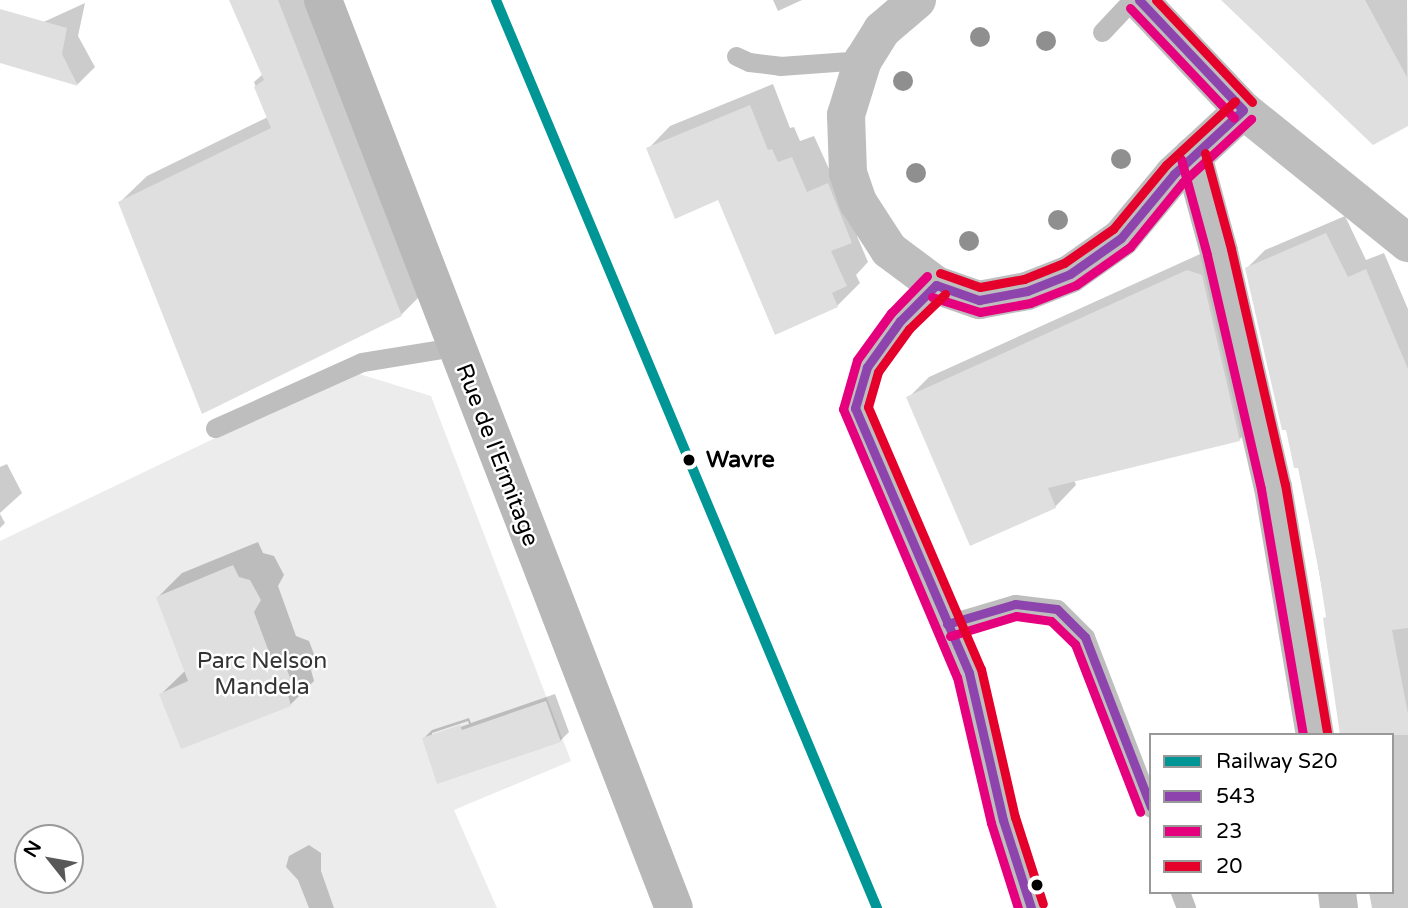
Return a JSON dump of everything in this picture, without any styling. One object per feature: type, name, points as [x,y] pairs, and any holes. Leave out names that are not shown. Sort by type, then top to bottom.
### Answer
[{"type":"street","name":"Rue de l'Ermitage","points":[[323,0],[674,908]]},
{"type":"street","points":[[917,0],[883,30],[863,60],[846,116],[848,173],[858,202],[889,250],[936,285],[979,300],[1027,291],[1070,274],[1121,238],[1193,156],[1243,110]]},
{"type":"street","points":[[1139,0],[1243,110],[1408,243]]},
{"type":"street","points":[[1193,156],[1219,252],[1273,487],[1315,733]]},
{"type":"lane","points":[[1102,32],[1132,0]]},
{"type":"lane","points":[[736,56],[749,62],[780,66],[863,60]]},
{"type":"lane","points":[[936,285],[900,321],[867,367],[855,408],[969,673],[1003,820],[1031,908]]},
{"type":"lane","points":[[215,428],[362,362],[455,347]]},
{"type":"lane","points":[[947,624],[1015,604],[1057,609],[1085,637],[1149,803]]},
{"type":"green space","name":"Parc Nelson Mandela","points":[[353,372],[431,396],[571,761],[454,810],[497,908],[0,908],[0,541]]},
{"type":"shaded area","points":[[309,845],[321,853],[321,871],[334,908],[309,908],[298,880],[286,867],[289,856]]},
{"type":"building","points":[[229,0],[278,0],[402,316],[202,414],[118,202],[271,128],[254,87],[264,80]]},
{"type":"building","points":[[1221,0],[1365,0],[1408,79],[1408,126],[1373,145]]},
{"type":"building","points":[[0,9],[67,28],[62,54],[78,86],[0,63]]},
{"type":"building","points":[[750,105],[768,150],[772,149],[778,162],[792,157],[807,192],[828,183],[852,243],[831,251],[847,286],[832,293],[838,307],[775,335],[718,200],[675,219],[646,148]]},
{"type":"building","points":[[1326,233],[1348,277],[1366,269],[1408,369],[1408,628],[1392,630],[1408,714],[1408,735],[1340,733],[1319,571],[1298,468],[1294,468],[1286,430],[1282,430],[1245,268]]},
{"type":"building","points":[[1187,270],[1202,275],[1240,441],[1048,488],[1056,508],[970,546],[906,397]]},
{"type":"building","points":[[233,565],[239,577],[250,580],[261,600],[254,612],[272,660],[285,665],[294,687],[288,695],[291,706],[181,749],[159,694],[188,681],[156,597]]},
{"type":"building","points":[[546,701],[561,742],[437,784],[422,738],[460,725],[462,730]]},
{"type":"rail line","name":"S20","points":[[496,0],[877,908]]},
{"type":"transit line","name":"543","points":[[1139,0],[1243,110]]},
{"type":"transit line","name":"20","points":[[1156,0],[1252,102]]},
{"type":"transit line","name":"23","points":[[1130,8],[1234,118]]},
{"type":"transit line","name":"20","points":[[940,273],[980,287],[1024,279],[1064,263],[1113,229],[1166,165],[1235,101]]},
{"type":"transit line","name":"543","points":[[936,285],[979,300],[1027,291],[1070,274],[1121,238],[1174,174],[1243,110]]},
{"type":"transit line","name":"23","points":[[932,297],[980,312],[1030,303],[1076,285],[1130,247],[1183,182],[1251,119]]},
{"type":"transit line","name":"20","points":[[1205,153],[1231,249],[1285,484],[1327,733]]},
{"type":"transit line","name":"23","points":[[1181,159],[1207,255],[1261,489],[1303,733]]},
{"type":"transit line","name":"23","points":[[927,276],[891,313],[857,360],[843,409],[957,677],[991,823],[1018,908]]},
{"type":"transit line","name":"543","points":[[936,285],[900,321],[867,367],[855,408],[969,673],[1003,820],[1031,908]]},
{"type":"transit line","name":"20","points":[[945,294],[909,329],[878,372],[868,407],[981,669],[1015,817],[1043,904]]},
{"type":"transit line","name":"543","points":[[947,624],[1015,604],[1057,609],[1085,637],[1149,802]]},
{"type":"transit line","name":"23","points":[[950,636],[1016,616],[1051,621],[1075,644],[1140,812]]},
{"type":"place","name":"Wavre","points":[[689,460]]}]
